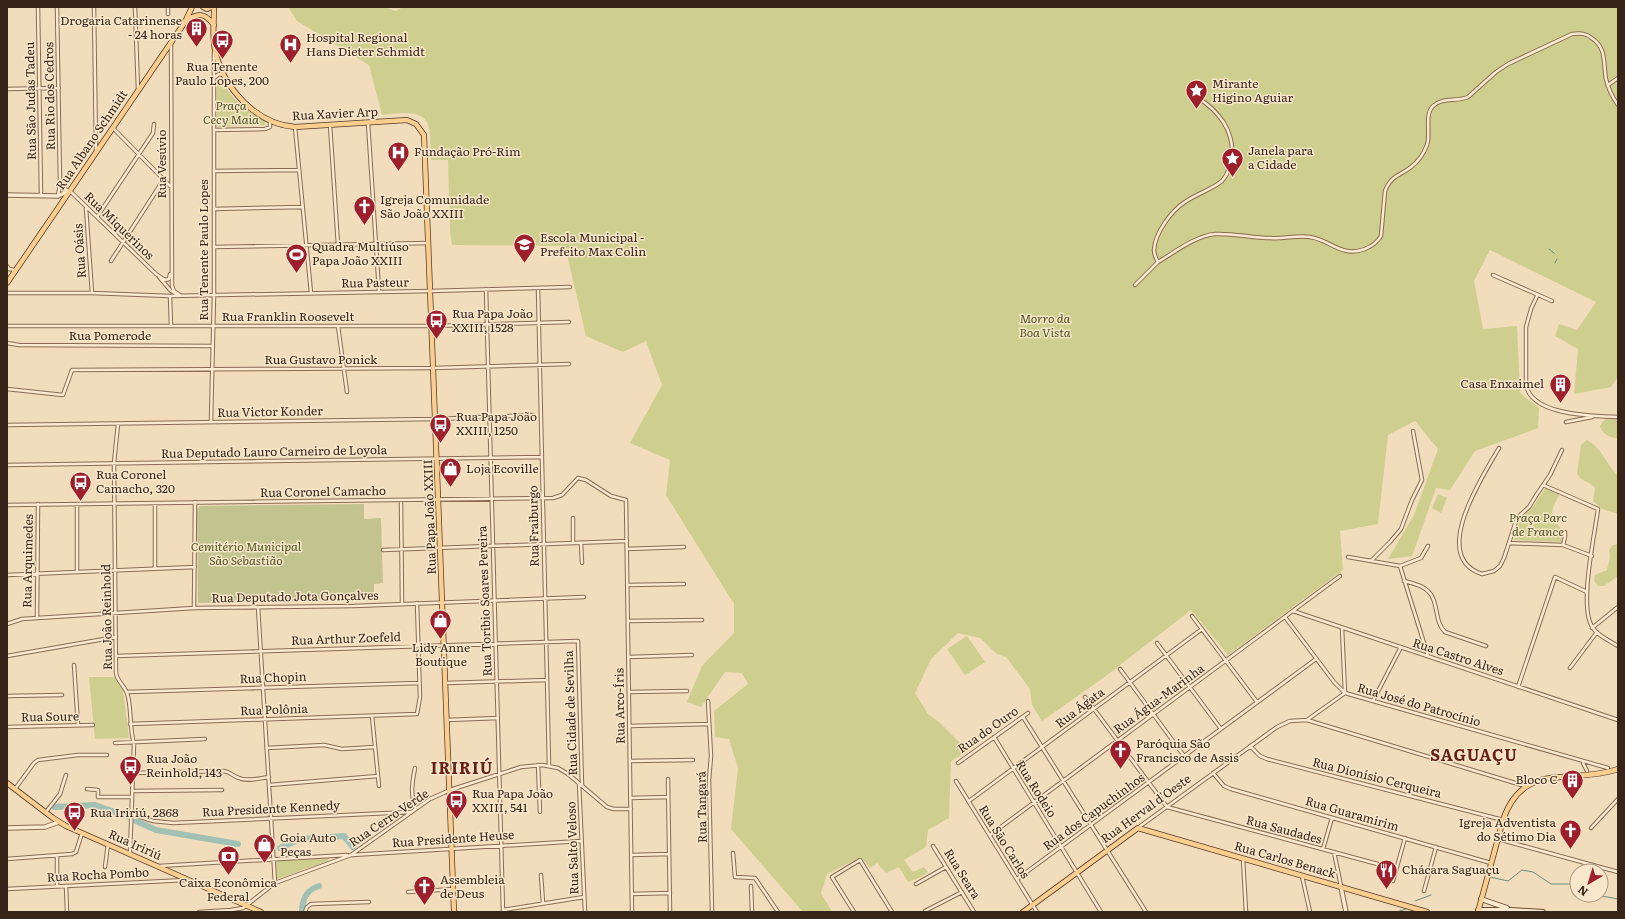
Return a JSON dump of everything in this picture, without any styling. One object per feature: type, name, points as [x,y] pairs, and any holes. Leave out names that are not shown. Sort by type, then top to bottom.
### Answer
[{"type":"main road","name":"Rua Albano Schmidt","points":[[7,283],[9,277],[62,203],[171,43],[185,22],[192,7]]},
{"type":"main road","points":[[203,7],[207,9],[212,7]]},
{"type":"main road","name":"Rua Tenente Paulo Lopes","points":[[212,7],[214,42]]},
{"type":"main road","points":[[185,22],[197,15],[203,15],[209,18],[214,25]]},
{"type":"main road","name":"Rua Xavier Arp","points":[[214,42],[218,60],[224,75],[235,92],[254,111],[270,121],[284,126],[295,127],[368,123],[402,119],[416,124]]},
{"type":"main road","name":"Rua Papa João XXIII","points":[[416,124],[422,131],[425,140],[454,912]]},
{"type":"main road","points":[[1587,773],[1608,768],[1616,769]]},
{"type":"main road","points":[[1543,912],[1511,910],[1478,911],[1497,839],[1503,820],[1513,798],[1525,786],[1539,780],[1616,769]]},
{"type":"main road","points":[[1616,769],[1618,774]]},
{"type":"main road","name":"Rua Iririú","points":[[7,784],[59,822],[260,912]]},
{"type":"main road","name":"Rua Herval d'Oeste","points":[[1023,912],[1138,828]]},
{"type":"main road","name":"Rua Carlos Benack","points":[[1138,828],[1427,912]]},
{"type":"main road","points":[[1481,900],[1511,910]]},
{"type":"street","name":"Rua São Judas Tadeu","points":[[38,7],[41,195]]},
{"type":"street","name":"Rua Rio dos Cedros","points":[[57,7],[60,184],[58,196]]},
{"type":"street","points":[[94,7],[96,152]]},
{"type":"street","points":[[135,7],[138,90]]},
{"type":"street","points":[[168,7],[168,14]]},
{"type":"street","points":[[1135,285],[1158,262],[1199,239],[1214,234],[1272,238],[1294,236],[1309,237],[1319,239],[1346,251],[1359,251],[1376,243],[1381,236],[1387,184],[1397,175],[1413,166],[1425,150],[1429,137],[1429,112],[1434,105],[1445,101],[1463,100],[1496,72],[1508,64],[1561,39],[1578,33],[1588,35],[1600,45],[1604,55],[1608,85],[1618,105]]},
{"type":"street","name":"Rua Tenente Paulo Lopes","points":[[211,421],[214,326],[214,42]]},
{"type":"street","name":"Rua Vesúvio","points":[[171,43],[171,266],[172,286],[174,291],[180,295]]},
{"type":"street","points":[[214,78],[219,74],[224,75]]},
{"type":"street","points":[[1608,85],[1618,78]]},
{"type":"street","points":[[7,89],[58,88]]},
{"type":"street","points":[[1158,262],[1154,252],[1154,246],[1160,231],[1169,218],[1181,205],[1222,180],[1231,165],[1232,140],[1228,129],[1209,105],[1198,98]]},
{"type":"street","points":[[214,130],[265,129],[270,127],[270,121]]},
{"type":"street","points":[[368,123],[380,291]]},
{"type":"street","points":[[96,217],[153,133],[154,124]]},
{"type":"street","points":[[330,125],[338,245]]},
{"type":"street","points":[[295,127],[307,246],[310,293]]},
{"type":"street","points":[[113,128],[171,186]]},
{"type":"street","points":[[214,171],[299,170]]},
{"type":"street","points":[[110,261],[164,179]]},
{"type":"street","points":[[60,184],[64,189],[70,191]]},
{"type":"street","points":[[7,195],[58,196],[70,191]]},
{"type":"street","name":"Rua Miquerinos","points":[[70,191],[156,274],[169,289],[180,295]]},
{"type":"street","points":[[58,196],[62,203]]},
{"type":"street","name":"Rua Oásis","points":[[86,207],[92,293]]},
{"type":"street","points":[[214,209],[303,207]]},
{"type":"street","points":[[214,247],[429,243]]},
{"type":"street","points":[[7,266],[15,270]]},
{"type":"street","name":"Rua Miquerinos","points":[[156,274],[165,280],[168,280],[171,266]]},
{"type":"street","points":[[1493,275],[1552,301]]},
{"type":"street","name":"Rua Pasteur","points":[[7,293],[92,293],[170,296],[570,287]]},
{"type":"street","name":"Rua Fraiburgo","points":[[538,288],[549,765]]},
{"type":"street","points":[[160,295],[167,294],[169,289]]},
{"type":"street","name":"Rua Toríbio Soares Pereira","points":[[486,289],[503,911]]},
{"type":"street","points":[[170,296],[171,326]]},
{"type":"street","points":[[1538,296],[1529,314],[1526,327],[1527,390],[1536,400],[1553,409],[1570,414],[1618,417]]},
{"type":"street","name":"Rua Franklin Roosevelt","points":[[7,326],[432,326],[569,322]]},
{"type":"street","points":[[338,326],[347,392]]},
{"type":"street","name":"Rua Pomerode","points":[[7,343],[213,346]]},
{"type":"street","name":"Rua Gustavo Ponick","points":[[7,389],[63,395],[72,370],[434,368],[569,364]]},
{"type":"street","name":"Rua Victor Konder","points":[[7,425],[533,415]]},
{"type":"street","points":[[1566,422],[1597,416]]},
{"type":"street","name":"Rua João Reinhold","points":[[118,424],[114,463],[116,676],[127,692],[130,724],[134,742],[130,854]]},
{"type":"street","points":[[1371,561],[1401,529],[1412,500],[1422,480],[1413,431]]},
{"type":"street","points":[[1499,448],[1470,504],[1460,534],[1459,549],[1463,559],[1470,567],[1479,573],[1486,574],[1494,571],[1500,566],[1517,518],[1529,507],[1552,471],[1562,450]]},
{"type":"street","name":"Rua Deputado Lauro Carneiro de Loyola","points":[[7,465],[542,457]]},
{"type":"street","name":"Rua Coronel Camacho","points":[[7,505],[543,498],[560,496],[576,480],[582,478],[611,496],[626,500]]},
{"type":"street","points":[[1543,485],[1598,509],[1587,592],[1588,619],[1592,628],[1618,646]]},
{"type":"street","points":[[401,500],[402,604]]},
{"type":"street","name":"Rua Arco-Íris","points":[[626,500],[632,912]]},
{"type":"street","points":[[194,608],[195,502]]},
{"type":"street","points":[[155,503],[155,569]]},
{"type":"street","name":"Rua Arquimedes","points":[[36,618],[38,504]]},
{"type":"street","points":[[77,504],[77,572]]},
{"type":"street","points":[[573,518],[573,543]]},
{"type":"street","points":[[1563,545],[1566,537],[1565,532]]},
{"type":"street","points":[[383,550],[627,542]]},
{"type":"street","points":[[581,543],[582,563]]},
{"type":"street","points":[[1509,543],[1563,545],[1592,556]]},
{"type":"street","points":[[1348,557],[1400,566],[1421,558],[1428,546]]},
{"type":"street","points":[[627,549],[684,547]]},
{"type":"street","points":[[1400,566],[1428,656]]},
{"type":"street","points":[[7,575],[195,567]]},
{"type":"street","name":"Rua Água-Marinha","points":[[990,835],[1340,576]]},
{"type":"street","points":[[1518,687],[1555,577],[1587,592]]},
{"type":"street","points":[[1404,581],[1425,589],[1430,593],[1440,626],[1445,632],[1486,646]]},
{"type":"street","points":[[628,585],[684,584]]},
{"type":"street","name":"Rua Deputado Jota Gonçalves","points":[[7,624],[22,619],[194,608],[402,604],[584,597]]},
{"type":"street","points":[[417,603],[420,683]]},
{"type":"street","points":[[258,607],[275,883]]},
{"type":"street","points":[[1592,628],[1618,607]]},
{"type":"street","name":"Rua Castro Alves","points":[[1293,611],[1618,720]]},
{"type":"street","points":[[1192,616],[1257,702]]},
{"type":"street","name":"Rua José do Patrocínio","points":[[1285,617],[1334,682],[1345,693],[1581,762],[1608,768]]},
{"type":"street","points":[[628,621],[702,620]]},
{"type":"street","points":[[1342,628],[1345,693]]},
{"type":"street","name":"Rua Ágata","points":[[969,802],[1202,629]]},
{"type":"street","points":[[1570,668],[1597,632]]},
{"type":"street","points":[[7,656],[116,637]]},
{"type":"street","name":"Rua Arthur Zoefeld","points":[[116,656],[578,641]]},
{"type":"street","name":"Rua Cidade de Sevilha","points":[[578,641],[581,784]]},
{"type":"street","points":[[1157,643],[1221,729]]},
{"type":"street","points":[[1372,701],[1401,647]]},
{"type":"street","points":[[629,657],[692,655]]},
{"type":"street","name":"Rua dos Capuchinhos","points":[[1017,879],[1316,659]]},
{"type":"street","points":[[74,665],[78,725]]},
{"type":"street","points":[[1120,669],[1184,756]]},
{"type":"street","points":[[446,682],[547,680]]},
{"type":"street","name":"Rua Chopin","points":[[127,692],[420,683]]},
{"type":"street","name":"Rua Polônia","points":[[130,724],[417,714],[420,702],[420,683]]},
{"type":"street","points":[[629,692],[686,691]]},
{"type":"street","name":"Rua Herval d'Oeste","points":[[1138,828],[1284,723],[1296,720],[1307,720],[1345,693]]},
{"type":"street","points":[[7,696],[62,695]]},
{"type":"street","points":[[1085,697],[1167,807]]},
{"type":"street","name":"Rua Tangará","points":[[708,702],[711,756],[709,780],[712,912]]},
{"type":"street","name":"Rua do Ouro","points":[[958,762],[1028,713]]},
{"type":"street","points":[[372,716],[379,786]]},
{"type":"street","points":[[1023,717],[1146,912]]},
{"type":"street","points":[[447,720],[498,718]]},
{"type":"street","points":[[1307,720],[1525,786]]},
{"type":"street","points":[[630,726],[709,724]]},
{"type":"street","name":"Rua Soure","points":[[7,727],[93,725]]},
{"type":"street","name":"Rua Rodeio","points":[[994,737],[1101,912]]},
{"type":"street","points":[[115,742],[205,739]]},
{"type":"street","points":[[267,748],[324,745],[342,749],[375,747]]},
{"type":"street","name":"Rua Dionísio Cerqueira","points":[[1250,746],[1260,756],[1267,759],[1503,820]]},
{"type":"street","points":[[15,789],[34,763],[38,760],[78,755],[107,755]]},
{"type":"street","points":[[630,761],[693,760]]},
{"type":"street","points":[[1581,762],[1586,766],[1587,773]]},
{"type":"street","points":[[538,765],[540,812]]},
{"type":"street","name":"Rua Cerro Verde","points":[[247,905],[275,883],[350,855],[370,843],[430,799],[450,790],[521,767],[549,765],[563,770],[607,807],[631,808]]},
{"type":"street","points":[[415,768],[411,794],[416,809]]},
{"type":"street","points":[[133,773],[224,771],[231,772],[239,779],[246,780],[269,777]]},
{"type":"street","name":"Rua Guaramirim","points":[[1212,774],[1227,788],[1491,863]]},
{"type":"street","points":[[45,812],[60,794],[66,775]]},
{"type":"street","points":[[269,785],[378,776]]},
{"type":"street","points":[[668,779],[670,912]]},
{"type":"street","name":"Rua São Carlos","points":[[956,781],[1037,912]]},
{"type":"street","name":"Rua Salto Veloso","points":[[581,784],[585,912]]},
{"type":"street","points":[[87,789],[98,790],[98,797],[132,797]]},
{"type":"street","points":[[132,791],[222,790]]},
{"type":"street","points":[[631,798],[668,797]]},
{"type":"street","points":[[1591,828],[1618,799]]},
{"type":"street","name":"Rua Saudades","points":[[1167,807],[1396,870]]},
{"type":"street","name":"Rua Presidente Kennedy","points":[[131,817],[166,823],[412,812]]},
{"type":"street","points":[[1323,850],[1332,818]]},
{"type":"street","points":[[7,828],[50,826],[59,822]]},
{"type":"street","points":[[7,859],[57,856],[74,853],[82,833]]},
{"type":"street","points":[[1393,881],[1405,838]]},
{"type":"street","points":[[1497,839],[1618,872]]},
{"type":"street","name":"Rua Presidente Heuse","points":[[158,866],[582,841]]},
{"type":"street","points":[[105,867],[108,844]]},
{"type":"street","name":"Rua Seara","points":[[933,846],[974,912]]},
{"type":"street","points":[[1424,891],[1436,847]]},
{"type":"street","points":[[1334,852],[1346,912]]},
{"type":"street","points":[[733,853],[734,877],[755,878],[778,912]]},
{"type":"street","points":[[631,855],[669,854]]},
{"type":"street","points":[[57,856],[57,886]]},
{"type":"street","points":[[1243,858],[1246,912]]},
{"type":"street","points":[[854,912],[832,877],[860,860],[892,912]]},
{"type":"street","points":[[916,884],[946,867]]},
{"type":"street","points":[[541,875],[543,903]]},
{"type":"street","points":[[1302,875],[1310,912]]},
{"type":"street","name":"Rua Rocha Pombo","points":[[7,889],[190,880]]},
{"type":"street","points":[[66,886],[68,912]]},
{"type":"street","points":[[751,886],[752,912]]},
{"type":"street","points":[[408,892],[454,889]]},
{"type":"street","points":[[924,911],[962,892]]},
{"type":"street","points":[[632,894],[670,893]]},
{"type":"street","points":[[503,911],[584,897]]},
{"type":"street","points":[[305,912],[307,906],[311,904],[369,902]]},
{"type":"street","points":[[199,912],[231,910],[243,908],[247,905]]},
{"type":"green space","name":"Morro da Boa Vista","points":[[288,7],[383,7],[396,11],[403,7],[1618,7],[1618,377],[1611,387],[1574,394],[1578,349],[1555,336],[1559,324],[1577,330],[1596,302],[1490,250],[1474,281],[1483,329],[1517,326],[1520,393],[1539,408],[1538,428],[1475,451],[1450,490],[1436,488],[1412,556],[1388,559],[1414,515],[1438,449],[1415,421],[1388,435],[1378,524],[1340,531],[1343,570],[1228,655],[1191,610],[1106,676],[1042,721],[1032,705],[1030,689],[1006,657],[997,654],[980,638],[958,633],[931,659],[915,693],[928,714],[940,723],[968,751],[951,761],[949,818],[928,830],[926,847],[904,860],[913,872],[924,867],[928,872],[919,878],[908,882],[899,867],[886,873],[877,863],[870,868],[861,857],[827,874],[821,893],[832,912],[803,912],[731,829],[738,768],[729,739],[715,737],[714,711],[748,684],[742,673],[725,672],[701,707],[687,702],[702,666],[734,633],[734,604],[666,495],[670,460],[630,443],[662,385],[646,341],[623,352],[586,336],[565,246],[452,245],[450,231],[448,160],[431,160],[430,132],[426,121],[416,114],[409,113],[382,115],[369,65],[297,21]]},
{"type":"green space","name":"Praça Cecy Maia","points":[[218,78],[222,79],[229,92],[239,103],[265,121],[265,125],[219,127],[217,125]]},
{"type":"green space","points":[[1618,419],[1618,439],[1607,435],[1601,429],[1600,426],[1604,420]]},
{"type":"green space","points":[[1587,440],[1596,447],[1618,476],[1618,514],[1602,509],[1593,501],[1595,488],[1591,484],[1581,479],[1577,474],[1581,445]]},
{"type":"green space","name":"Praça Parc de France","points":[[1546,487],[1560,493],[1552,513],[1563,532],[1562,542],[1514,540],[1512,536],[1520,518],[1532,508]]},
{"type":"green space","points":[[1438,494],[1447,498],[1441,513],[1432,508]]},
{"type":"green space","name":"Cemitério Municipal São Sebastião","points":[[364,504],[364,519],[381,518],[383,583],[374,584],[374,599],[198,603],[197,509],[200,506]]},
{"type":"green space","points":[[1618,544],[1618,576],[1604,586],[1598,586],[1594,581],[1595,575],[1607,570],[1610,557],[1609,550],[1613,545]]},
{"type":"green space","points":[[967,636],[985,662],[965,675],[947,649]]},
{"type":"green space","points":[[89,677],[114,677],[123,690],[129,738],[95,739]]},
{"type":"green space","points":[[328,857],[328,861],[277,879],[276,863],[278,860]]},
{"type":"waterway","points":[[1549,249],[1554,253]]},
{"type":"waterway","points":[[1555,263],[1557,259]]},
{"type":"waterway","points":[[55,807],[95,805],[129,817]]},
{"type":"waterway","points":[[136,821],[156,830],[238,844]]},
{"type":"waterway","points":[[280,848],[300,839],[344,836],[353,847]]},
{"type":"waterway","points":[[1490,877],[1508,881],[1522,870],[1533,872],[1551,884],[1569,884]]},
{"type":"waterway","points":[[302,912],[304,899],[311,890],[319,886]]},
{"type":"waterway","points":[[1415,901],[1431,895]]},
{"type":"waterway","points":[[1609,897],[1618,899]]},
{"type":"waterway","points":[[1396,912],[1406,909]]},
{"type":"place","name":"Drogaria Catarinense - 24 horas","points":[[197,48]]},
{"type":"place","name":"Rua Tenente Paulo Lopes, 200","points":[[222,60]]},
{"type":"place","name":"Hospital Regional Hans Dieter Schmidt","points":[[291,64]]},
{"type":"place","name":"Mirante Higino Aguiar","points":[[1197,110]]},
{"type":"place","name":"Fundação Pró-Rim","points":[[399,172]]},
{"type":"place","name":"Janela para a Cidade","points":[[1232,178]]},
{"type":"place","name":"Igreja Comunidade São João XXIII","points":[[365,226]]},
{"type":"place","name":"Escola Municipal - Prefeito Max Colin","points":[[525,264]]},
{"type":"place","name":"Quadra Multiúso Papa João XXIII","points":[[296,274]]},
{"type":"place","name":"Rua Papa João XXIII, 1528","points":[[436,340]]},
{"type":"place","name":"Casa Enxaimel","points":[[1560,404]]},
{"type":"place","name":"Rua Papa João XXIII, 1250","points":[[441,444]]},
{"type":"place","name":"Loja Ecoville","points":[[451,488]]},
{"type":"place","name":"Rua Coronel Camacho, 320","points":[[81,502]]},
{"type":"place","name":"Lidy Anne Boutique","points":[[441,640]]},
{"type":"place","name":"Paróquia São Francisco de Assis","points":[[1120,770]]},
{"type":"place","name":"Rua João Reinhold, 143","points":[[130,786]]},
{"type":"place","name":"Bloco C","points":[[1573,800]]},
{"type":"place","name":"Rua Papa João XXIII, 541","points":[[456,820]]},
{"type":"place","name":"Rua Iririú, 2868","points":[[75,832]]},
{"type":"place","name":"Igreja Adventista do Sétimo Dia","points":[[1571,850]]},
{"type":"place","name":"Goia Auto Peças","points":[[265,864]]},
{"type":"place","name":"Caixa Econômica Federal","points":[[228,876]]},
{"type":"place","name":"Chácara Saguaçu","points":[[1386,890]]},
{"type":"place","name":"Assembleia de Deus","points":[[424,906]]},
{"type":"district","name":"SAGUAÇU","points":[[1474,755]]},
{"type":"district","name":"IRIRIÚ","points":[[462,768]]}]
